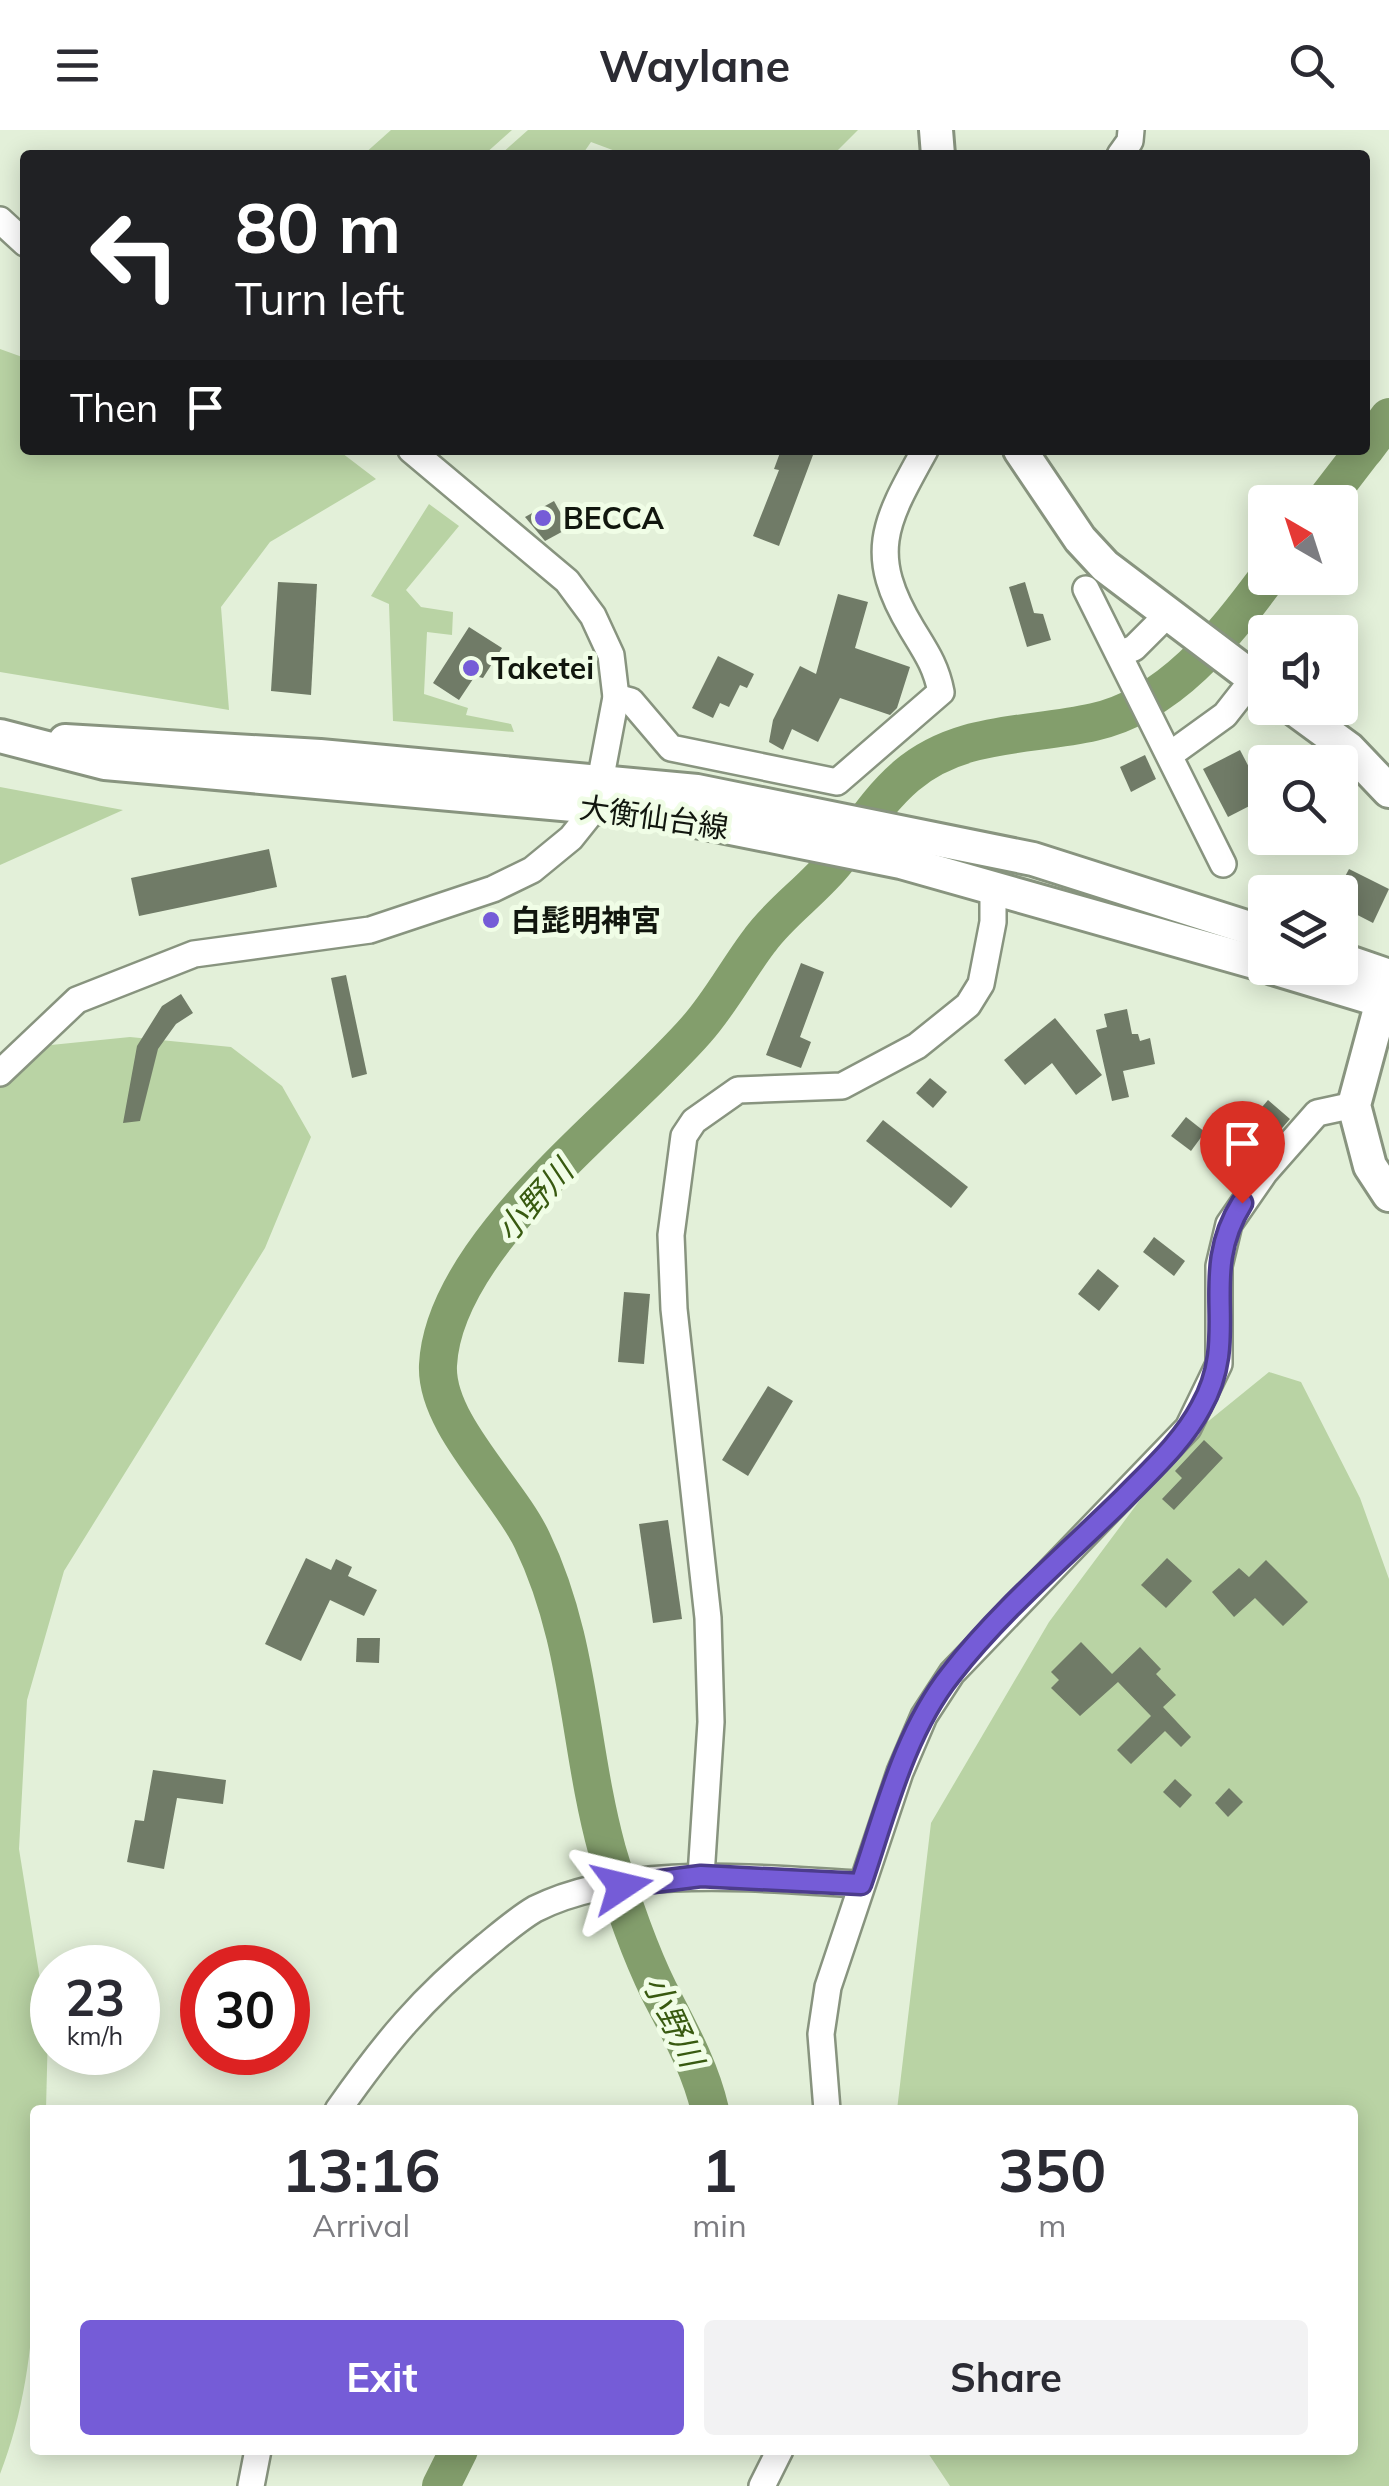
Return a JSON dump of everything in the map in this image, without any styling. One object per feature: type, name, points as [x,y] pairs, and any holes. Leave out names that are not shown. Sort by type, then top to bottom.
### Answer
[{"type":"main road","points":[[1023,455],[1080,539],[1130,588],[1248,674]]},
{"type":"main road","points":[[1316,725],[1349,749],[1389,792]]},
{"type":"main road","name":"大衡仙台線","points":[[15,738],[105,762],[598,793],[843,817],[1051,864],[1248,928]]},
{"type":"main road","name":"大衡仙台線","points":[[598,793],[651,812],[901,862],[1248,960]]},
{"type":"main road","points":[[1358,969],[1387,986]]},
{"type":"main road","points":[[1358,981],[1387,986]]},
{"type":"main road","points":[[1387,986],[1354,1105],[1370,1166],[1389,1195]]},
{"type":"street","points":[[0,220],[20,238]]},
{"type":"street","points":[[0,1073],[77,1000],[194,954],[370,930],[493,888],[547,858],[598,793],[616,697],[612,655],[593,616],[567,582],[417,455]]},
{"type":"street","points":[[616,697],[631,701],[672,748],[837,782],[941,692],[936,664],[886,580],[884,542],[891,516],[922,455]]},
{"type":"street","points":[[1086,589],[1223,864]]},
{"type":"street","points":[[1124,663],[1134,648],[1173,621]]},
{"type":"street","points":[[1166,748],[1226,715],[1248,685]]},
{"type":"street","points":[[701,1876],[711,1722],[708,1618],[674,1309],[671,1235],[684,1136],[694,1121],[738,1090],[842,1086],[930,1036],[968,1005],[981,984],[993,922],[993,886]]},
{"type":"street","points":[[826,2105],[821,2060],[824,2004],[906,1758],[934,1699],[952,1673],[1170,1451],[1201,1408],[1220,1364],[1219,1266],[1223,1236],[1242,1203],[1317,1112],[1354,1105]]},
{"type":"street","points":[[342,2105],[395,2030],[448,1976],[538,1908],[590,1892],[701,1876],[861,1884]]},
{"type":"street","points":[[251,2486],[257,2455]]},
{"type":"street","points":[[762,2486],[778,2455]]},
{"type":"green space","points":[[391,130],[512,130],[490,150],[369,150]]},
{"type":"green space","points":[[528,130],[858,130],[838,150],[613,150],[591,142],[585,150],[506,150]]},
{"type":"green space","points":[[0,349],[20,356],[20,455],[345,455],[376,479],[270,542],[221,607],[229,710],[0,672]]},
{"type":"green space","points":[[429,504],[459,526],[406,590],[421,607],[453,612],[452,635],[427,632],[424,694],[468,708],[466,715],[511,724],[514,732],[393,721],[389,604],[371,596]]},
{"type":"green space","points":[[0,787],[123,810],[0,865]]},
{"type":"green space","points":[[130,1037],[231,1047],[282,1086],[311,1137],[265,1248],[64,1571],[27,1700],[19,1849],[34,1945],[30,1945],[30,2075],[47,2075],[46,2105],[30,2105],[30,2347],[14,2430],[0,2474],[0,1059],[51,1045]]},
{"type":"green space","points":[[1269,1372],[1301,1382],[1360,1498],[1389,1579],[1389,2486],[950,2486],[929,2455],[1358,2455],[1358,2105],[898,2105],[931,1823],[1049,1622],[1184,1441]]},
{"type":"building","points":[[779,455],[813,455],[779,546],[753,536],[779,470],[774,469]]},
{"type":"building","points":[[554,501],[569,528],[545,541],[525,517]]},
{"type":"building","points":[[278,582],[317,584],[311,695],[271,691]]},
{"type":"building","points":[[1025,582],[1034,613],[1043,614],[1051,640],[1027,647],[1009,587]]},
{"type":"building","points":[[838,594],[868,602],[855,648],[910,667],[897,708],[890,715],[840,698],[818,742],[792,729],[783,750],[769,742],[773,720],[800,666],[816,674]]},
{"type":"building","points":[[469,627],[502,648],[483,678],[475,676],[459,700],[433,683]]},
{"type":"building","points":[[718,656],[754,674],[747,688],[740,685],[729,707],[720,703],[713,718],[692,708]]},
{"type":"building","points":[[1240,750],[1248,765],[1248,807],[1228,817],[1203,769]]},
{"type":"building","points":[[1145,755],[1156,779],[1131,792],[1120,767]]},
{"type":"building","points":[[269,849],[277,887],[139,916],[131,878]]},
{"type":"building","points":[[1349,869],[1389,889],[1373,923],[1358,915],[1358,875],[1346,875]]},
{"type":"building","points":[[801,963],[824,972],[800,1037],[811,1042],[801,1068],[766,1055]]},
{"type":"building","points":[[346,975],[367,1074],[352,1078],[331,978]]},
{"type":"building","points":[[181,994],[193,1013],[176,1024],[158,1049],[140,1121],[123,1123],[137,1046],[162,1006]]},
{"type":"building","points":[[1127,1009],[1132,1034],[1138,1034],[1140,1041],[1150,1038],[1155,1064],[1123,1071],[1129,1097],[1112,1101],[1096,1030],[1107,1027],[1104,1014]]},
{"type":"building","points":[[1055,1018],[1102,1075],[1076,1095],[1052,1063],[1025,1085],[1004,1060]]},
{"type":"building","points":[[930,1078],[947,1092],[933,1108],[916,1093]]},
{"type":"building","points":[[1268,1100],[1290,1119],[1276,1135],[1269,1129],[1244,1159],[1206,1128],[1218,1113],[1234,1126],[1249,1107],[1257,1113]]},
{"type":"building","points":[[1186,1117],[1205,1132],[1191,1151],[1171,1136]]},
{"type":"building","points":[[883,1120],[968,1187],[951,1208],[866,1141]]},
{"type":"building","points":[[1154,1237],[1185,1261],[1174,1276],[1143,1252]]},
{"type":"building","points":[[1098,1269],[1119,1286],[1099,1311],[1078,1294]]},
{"type":"building","points":[[624,1292],[650,1294],[644,1364],[618,1362]]},
{"type":"building","points":[[768,1386],[793,1401],[748,1476],[722,1460]]},
{"type":"building","points":[[1204,1440],[1223,1458],[1174,1510],[1162,1499],[1182,1478],[1175,1471]]},
{"type":"building","points":[[668,1520],[682,1619],[653,1623],[639,1524]]},
{"type":"building","points":[[306,1558],[331,1570],[336,1559],[352,1567],[348,1576],[377,1590],[364,1616],[330,1600],[301,1661],[265,1644]]},
{"type":"building","points":[[1167,1558],[1192,1581],[1166,1608],[1141,1585]]},
{"type":"building","points":[[1266,1560],[1308,1602],[1283,1626],[1255,1598],[1234,1617],[1212,1592],[1239,1568],[1249,1577]]},
{"type":"building","points":[[357,1638],[380,1638],[379,1663],[356,1662]]},
{"type":"building","points":[[1081,1642],[1112,1674],[1140,1647],[1161,1669],[1156,1674],[1176,1695],[1163,1707],[1191,1737],[1181,1747],[1165,1731],[1131,1764],[1117,1750],[1151,1716],[1118,1682],[1080,1716],[1051,1688],[1059,1680],[1051,1672]]},
{"type":"building","points":[[153,1770],[226,1780],[223,1804],[177,1798],[164,1869],[127,1862],[135,1820],[144,1821]]},
{"type":"building","points":[[1175,1779],[1192,1795],[1180,1808],[1163,1792]]},
{"type":"building","points":[[1229,1788],[1243,1802],[1228,1817],[1215,1803]]},
{"type":"waterway","name":"小野川","points":[[1370,442],[1389,417]]},
{"type":"waterway","name":"小野川","points":[[1337,485],[1360,455]]},
{"type":"waterway","name":"小野川","points":[[709,2105],[695,2064],[644,1957],[612,1868],[597,1810],[570,1655],[548,1578],[521,1520],[460,1432],[440,1387],[438,1365],[448,1319],[470,1274],[502,1229],[541,1184],[696,1030],[768,929],[827,872],[877,806],[906,776],[949,750],[995,737],[1094,722],[1147,701],[1192,666],[1254,595]]},
{"type":"waterway","name":"小野川","points":[[441,2486],[456,2455]]},
{"type":"place","name":"BECCA","points":[[543,518]]},
{"type":"place","name":"Taketei","points":[[471,668]]},
{"type":"place","name":"白髭明神宮","points":[[491,920]]},
{"type":"route","points":[[622,1886],[701,1876],[861,1884],[924,1716],[952,1673],[1170,1451],[1201,1408],[1220,1364],[1219,1266],[1223,1236],[1242,1203]]}]
